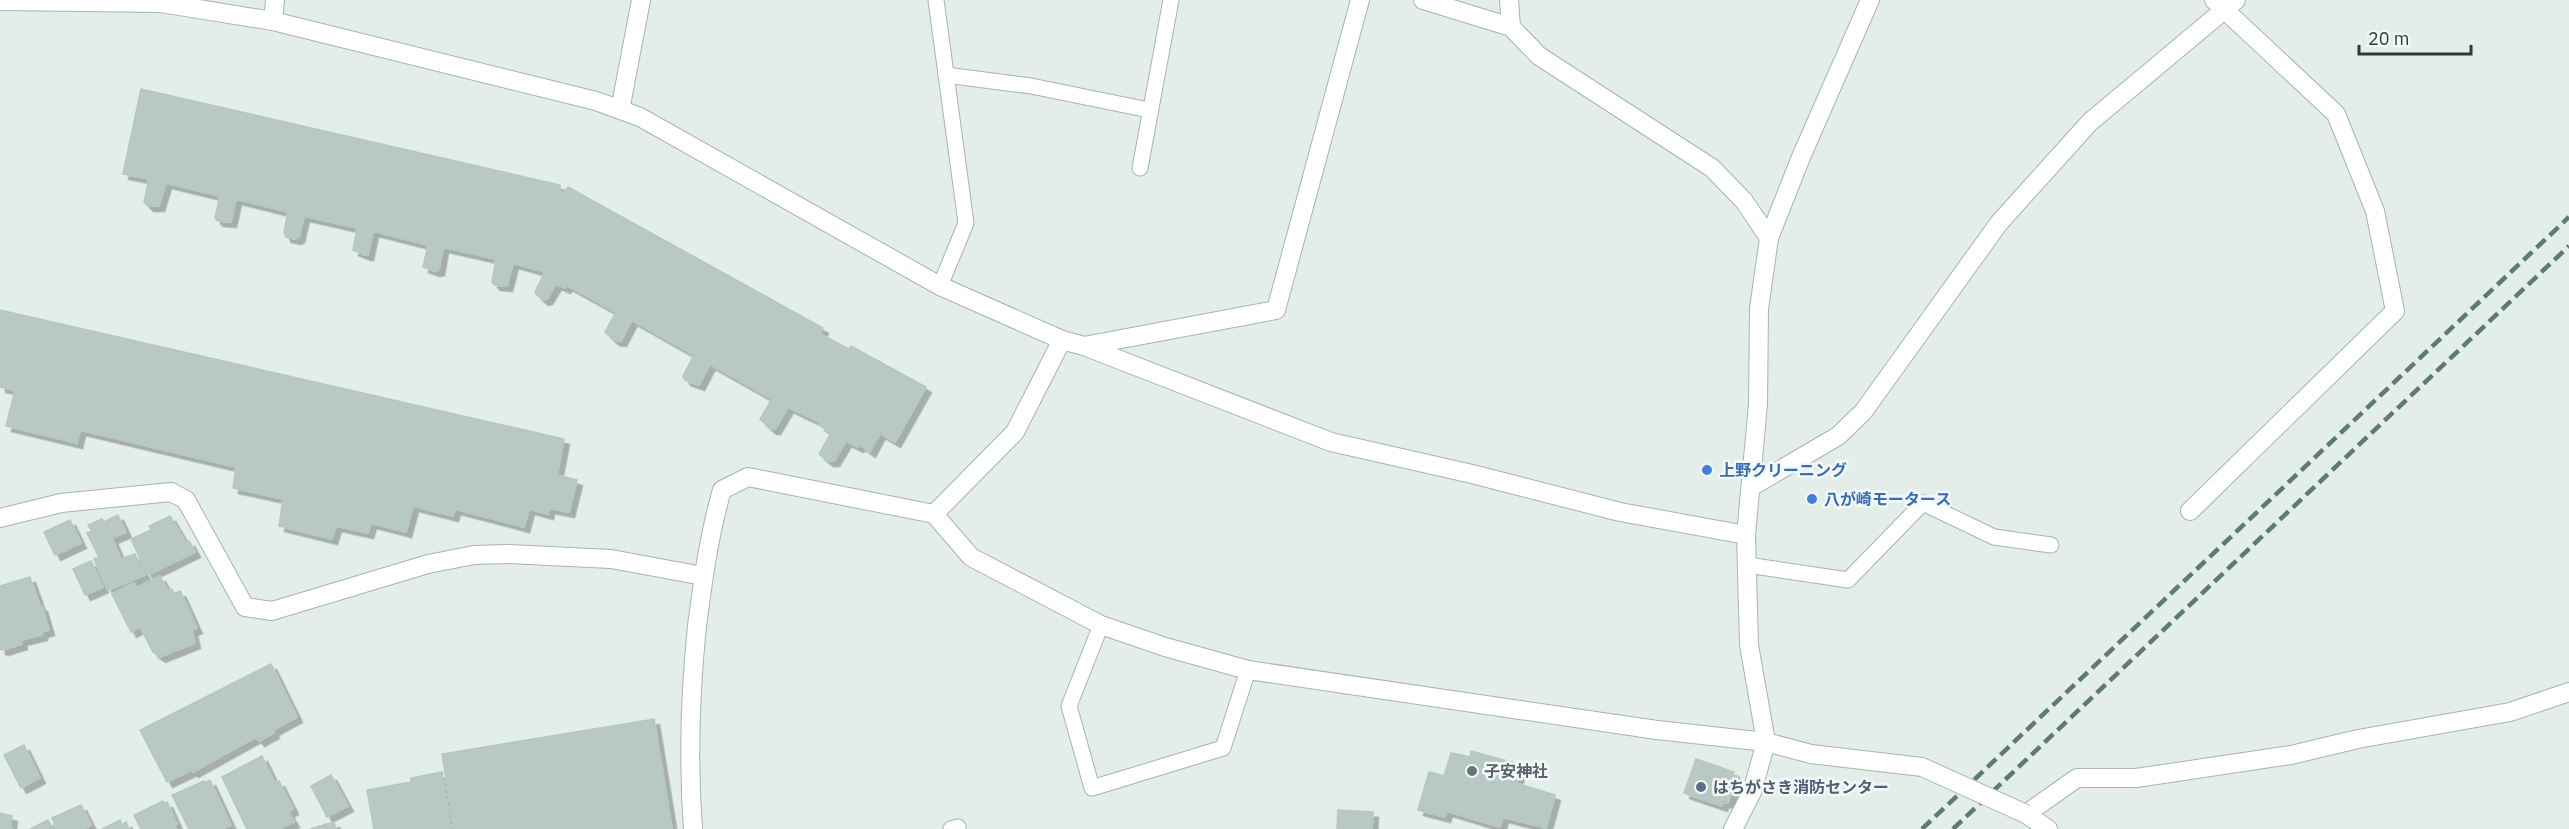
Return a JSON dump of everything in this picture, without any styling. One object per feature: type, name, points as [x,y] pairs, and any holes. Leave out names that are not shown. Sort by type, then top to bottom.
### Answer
[{"type":"street","points":[[273,21],[275,0]]},
{"type":"street","points":[[620,110],[641,0]]},
{"type":"street","points":[[1084,346],[1276,310],[1360,0]]},
{"type":"street","points":[[1423,0],[1511,27],[1539,56],[1712,168],[1744,201],[1769,238]]},
{"type":"street","points":[[1509,0],[1511,27]]},
{"type":"street","points":[[1733,829],[1752,792],[1766,742],[1749,645],[1746,535],[1758,404],[1759,309],[1769,238],[1801,157],[1870,0]]},
{"type":"street","points":[[0,1],[161,3],[273,21],[573,95],[640,117],[940,286],[1062,340],[1084,346],[1331,442],[1472,474],[1620,512],[1746,535]]},
{"type":"street","points":[[1751,487],[1838,436],[1863,412],[1999,223],[2090,122],[2225,3],[2336,114],[2375,211],[2395,311],[2190,510]]},
{"type":"street","points":[[934,514],[1015,432],[1062,340]]},
{"type":"street","points":[[693,829],[689,781],[689,726],[703,576],[713,520],[722,490],[748,477],[934,514],[971,557],[1101,625],[1165,647],[1248,670],[1657,730],[1766,742],[1811,754],[1922,767],[2026,814],[2048,829]]},
{"type":"street","points":[[0,518],[62,503],[171,492],[186,500],[245,607],[272,611],[428,564],[474,555],[509,554],[611,559],[703,576]]},
{"type":"street","points":[[2026,814],[2077,778],[2136,778],[2291,754],[2358,739],[2510,712],[2569,692]]},
{"type":"lane","points":[[936,0],[966,223],[940,286]]},
{"type":"lane","points":[[1140,168],[1171,0]]},
{"type":"lane","points":[[946,75],[1031,86],[1149,110]]},
{"type":"lane","points":[[1747,565],[1848,580],[1923,503],[1995,537],[2051,545]]},
{"type":"lane","points":[[1101,625],[1069,706],[1092,788],[1223,748],[1248,670]]},
{"type":"building","points":[[141,89],[560,185],[560,192],[565,192],[568,187],[823,328],[820,334],[849,349],[851,346],[926,387],[895,442],[880,433],[870,452],[860,445],[858,447],[846,441],[834,461],[828,461],[819,454],[831,433],[819,425],[821,423],[788,407],[775,429],[771,429],[760,419],[772,399],[710,364],[699,385],[685,380],[683,376],[694,355],[632,320],[621,341],[614,340],[605,332],[616,312],[567,285],[565,288],[556,284],[547,299],[543,300],[537,295],[535,292],[545,272],[513,263],[507,286],[495,285],[492,282],[496,259],[443,247],[439,270],[434,271],[423,267],[428,245],[373,231],[368,255],[365,255],[353,250],[357,228],[304,216],[299,237],[296,239],[286,237],[284,233],[288,212],[236,199],[231,222],[218,221],[215,218],[220,196],[166,183],[159,206],[148,206],[144,202],[149,179],[123,174]]},
{"type":"building","points":[[0,310],[564,439],[557,475],[577,480],[569,512],[549,508],[548,514],[529,509],[524,527],[455,509],[453,516],[413,506],[406,532],[371,523],[368,533],[336,526],[332,539],[279,526],[283,499],[233,488],[236,467],[80,430],[77,443],[6,426],[15,390],[0,387]]},
{"type":"building","points":[[118,515],[126,532],[112,538],[121,559],[135,554],[145,575],[108,590],[94,559],[99,557],[87,533],[92,531],[88,525],[102,519],[104,522]]},
{"type":"building","points":[[170,516],[186,543],[189,541],[195,552],[148,575],[131,539],[151,530],[149,526]]},
{"type":"building","points":[[70,520],[81,543],[55,555],[44,532]]},
{"type":"building","points":[[91,561],[103,587],[85,595],[73,569]]},
{"type":"building","points":[[160,576],[168,591],[172,589],[174,594],[180,591],[197,628],[192,630],[195,643],[160,657],[153,652],[140,627],[131,632],[112,594],[134,583],[136,588]]},
{"type":"building","points":[[30,577],[49,630],[42,632],[42,635],[21,640],[22,644],[0,649],[0,586]]},
{"type":"building","points":[[271,664],[297,717],[273,730],[274,733],[259,741],[256,737],[193,772],[192,770],[167,782],[140,730]]},
{"type":"building","points":[[654,719],[672,829],[454,829],[442,754]]},
{"type":"building","points":[[24,745],[40,778],[21,788],[4,755]]},
{"type":"building","points":[[1471,751],[1522,765],[1516,783],[1555,795],[1546,828],[1503,817],[1500,827],[1447,811],[1445,817],[1418,810],[1429,772],[1444,776],[1451,753],[1470,757]]},
{"type":"building","points":[[262,756],[275,783],[279,781],[293,809],[288,812],[294,822],[279,829],[247,829],[222,777]]},
{"type":"building","points":[[1696,759],[1734,772],[1733,775],[1737,776],[1728,803],[1723,802],[1722,806],[1684,793]]},
{"type":"building","points":[[442,772],[451,829],[374,829],[367,790],[411,782],[411,778]]},
{"type":"building","points":[[331,775],[348,806],[327,817],[311,786]]},
{"type":"building","points":[[210,780],[231,825],[222,829],[189,829],[172,795]]},
{"type":"building","points":[[163,801],[167,802],[177,824],[174,825],[176,829],[141,829],[134,815]]},
{"type":"building","points":[[81,805],[91,825],[83,829],[57,829],[52,818]]},
{"type":"building","points":[[1338,810],[1373,812],[1372,829],[1337,829]]},
{"type":"building","points":[[0,813],[12,816],[10,828],[13,829],[0,829]]},
{"type":"building","points":[[48,820],[53,829],[30,829]]},
{"type":"building","points":[[120,820],[122,825],[126,822],[129,829],[102,829]]},
{"type":"building","points":[[334,822],[336,829],[310,829]]},
{"type":"railway","points":[[1922,829],[2569,217]]},
{"type":"railway","points":[[1953,829],[2569,246]]},
{"type":"place","name":"上野クリーニング","points":[[1707,470]]},
{"type":"place","name":"八が崎モータース","points":[[1812,499]]},
{"type":"place","name":"子安神社","points":[[1472,771]]},
{"type":"place","name":"はちがさき消防センター","points":[[1701,787]]}]
